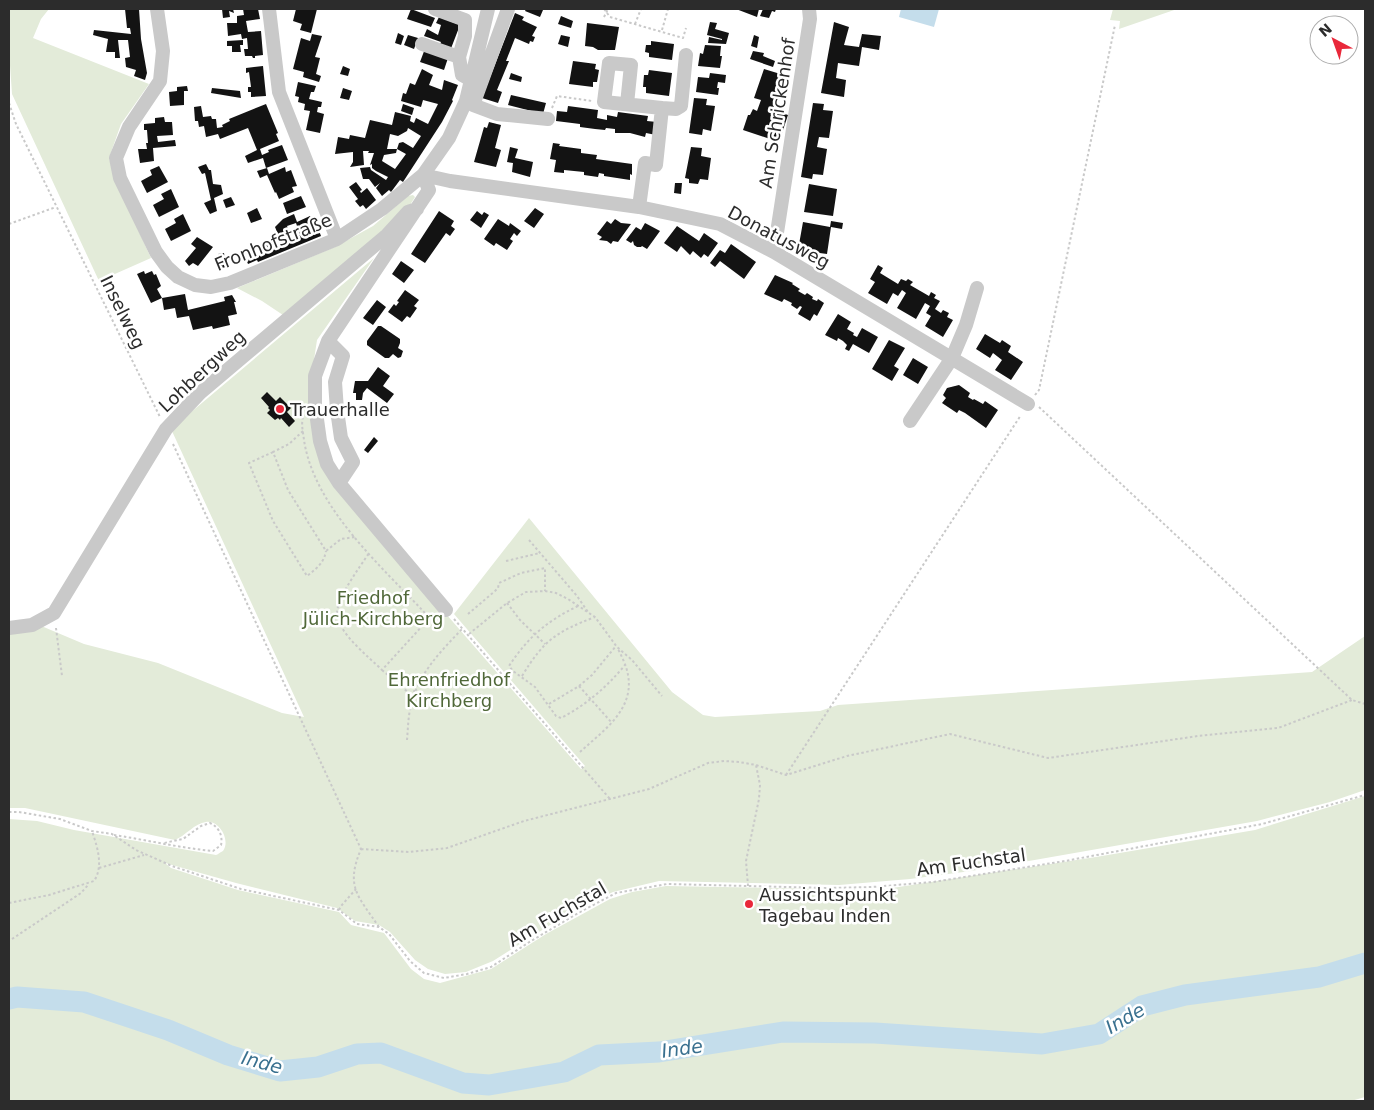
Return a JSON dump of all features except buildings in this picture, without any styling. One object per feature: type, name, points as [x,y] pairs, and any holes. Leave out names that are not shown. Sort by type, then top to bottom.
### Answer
[{"type":"street","name":"Fronhofstraße","points":[[157,9],[163,50],[160,81],[129,127],[116,158],[120,178],[129,199],[156,252],[167,267],[178,277],[195,285],[211,287],[230,283],[337,239],[382,209],[423,175],[449,138],[470,103],[471,80],[488,9]]},
{"type":"street","points":[[269,9],[279,92],[337,239]]},
{"type":"street","points":[[435,9],[465,20],[465,36],[459,57],[462,75],[471,80]]},
{"type":"street","points":[[508,9],[470,103],[497,114],[548,119]]},
{"type":"street","name":"Am Schrickenhof","points":[[774,252],[810,19],[808,9]]},
{"type":"street","points":[[422,44],[459,57]]},
{"type":"street","points":[[627,104],[631,65],[610,63],[604,102],[676,109],[681,106],[686,55]]},
{"type":"street","points":[[639,207],[645,163],[656,165],[662,108]]},
{"type":"street","name":"Donatusweg","points":[[423,175],[450,181],[639,207],[720,224],[774,252],[1028,404]]},
{"type":"street","name":"Lohbergweg","points":[[423,175],[429,190],[328,341],[315,376],[315,404],[323,453],[327,464],[339,483],[446,610]]},
{"type":"street","name":"Lohbergweg","points":[[54,613],[166,430],[200,393],[386,235],[408,212],[417,209]]},
{"type":"street","points":[[910,421],[952,358],[966,324],[977,288]]},
{"type":"street","points":[[328,341],[343,356],[335,382],[337,410],[341,438],[353,462],[339,483]]},
{"type":"street","points":[[9,628],[32,624],[54,613]]},
{"type":"path","points":[[604,9],[610,17],[662,30],[683,38],[686,28]]},
{"type":"path","points":[[604,17],[608,9]]},
{"type":"path","points":[[636,24],[640,9]]},
{"type":"path","points":[[662,30],[667,9]]},
{"type":"path","points":[[786,775],[1028,404],[1039,390],[1114,25]]},
{"type":"path","points":[[548,119],[557,96],[604,102]]},
{"type":"path","name":"Inselweg","points":[[9,103],[16,124],[166,430],[361,850]]},
{"type":"path","points":[[9,224],[57,206]]},
{"type":"path","points":[[315,404],[302,418],[306,455],[312,473],[328,501],[355,537],[425,613],[424,624],[382,670]]},
{"type":"path","points":[[1028,404],[1039,406],[1352,700],[1365,704]]},
{"type":"path","points":[[273,452],[288,490],[326,550],[325,557],[318,567],[307,576],[273,521],[249,462],[289,444],[302,431]]},
{"type":"path","points":[[326,550],[341,539],[355,537]]},
{"type":"path","points":[[529,540],[578,596],[589,614]]},
{"type":"path","points":[[369,553],[342,598],[337,615],[352,641],[404,690],[409,693],[415,691]]},
{"type":"path","points":[[506,562],[540,553]]},
{"type":"path","points":[[545,559],[545,591]]},
{"type":"path","points":[[468,614],[498,588],[499,583],[506,579],[545,568]]},
{"type":"path","points":[[469,634],[507,603],[526,592],[545,591],[556,594],[568,599],[595,617],[617,646],[632,660],[662,696]]},
{"type":"path","points":[[507,603],[545,644]]},
{"type":"path","points":[[578,606],[557,616],[534,634],[519,650],[509,666],[535,687],[556,716],[562,718],[590,700],[612,681],[625,665]]},
{"type":"path","points":[[446,610],[469,634],[610,799]]},
{"type":"path","points":[[54,613],[62,676]]},
{"type":"path","points":[[522,676],[545,644],[562,631],[595,617]]},
{"type":"path","points":[[406,740],[415,691],[428,667],[463,628]]},
{"type":"path","points":[[580,752],[612,723],[622,711],[629,689],[625,665],[617,646]]},
{"type":"path","points":[[549,704],[579,686],[592,675],[617,646]]},
{"type":"path","points":[[579,686],[612,723]]},
{"type":"path","points":[[378,927],[358,896],[354,883],[354,867],[361,850],[409,852],[447,848],[524,821],[649,789],[708,763],[724,761],[756,765],[786,775],[847,756],[950,734],[1048,758],[1198,736],[1278,728],[1352,700]]},
{"type":"path","points":[[748,887],[746,861],[759,799],[760,785],[756,765]]},
{"type":"path","name":"Am Fuchstal","points":[[9,812],[60,819],[92,831],[112,834],[136,850],[172,866],[241,888],[340,910],[357,924],[378,927],[389,934],[410,961],[424,973],[444,978],[491,967],[531,941],[616,893],[667,884],[854,888],[933,882],[1065,861],[1262,824],[1365,795]]},
{"type":"path","points":[[112,834],[164,844],[213,851],[221,845],[222,837],[216,827],[210,823],[201,826],[183,838],[164,844]]},
{"type":"path","points":[[12,939],[81,893],[97,877],[98,847],[92,831]]},
{"type":"path","points":[[98,868],[146,855]]},
{"type":"path","points":[[9,903],[49,896],[90,883]]},
{"type":"path","points":[[340,910],[341,906],[356,889]]},
{"type":"green space","points":[[9,9],[49,9],[41,19],[33,38],[149,84],[121,124],[109,158],[116,182],[151,258],[99,281],[12,94]]},
{"type":"green space","points":[[1113,9],[1177,9],[1119,29],[1120,21],[1110,20]]},
{"type":"green space","points":[[413,195],[415,197],[410,205],[382,232],[283,315],[237,288],[335,247],[373,226],[408,196]]},
{"type":"green space","points":[[374,258],[317,340],[309,392],[333,484],[581,769],[585,766],[454,614],[529,518],[672,692],[703,715],[715,717],[820,711],[838,705],[1312,672],[1365,636],[1365,790],[1330,802],[1257,821],[971,871],[910,879],[839,885],[659,881],[613,892],[574,910],[493,961],[466,972],[445,974],[428,969],[415,960],[390,932],[379,925],[355,921],[337,908],[165,863],[171,868],[238,890],[339,912],[351,925],[384,933],[411,969],[424,979],[440,983],[491,969],[546,934],[610,899],[632,892],[666,886],[879,890],[1096,857],[1255,830],[1365,796],[1365,1097],[1351,1101],[9,1101],[9,819],[37,821],[74,830],[216,855],[223,851],[226,842],[225,836],[219,827],[211,822],[198,825],[175,840],[25,808],[9,808],[9,633],[39,625],[84,644],[158,663],[282,713],[304,717],[171,429]]},
{"type":"water","points":[[901,9],[939,9],[934,27],[899,17]]},
{"type":"waterway","name":"Inde","points":[[9,999],[17,997],[84,1002],[168,1030],[228,1055],[280,1071],[318,1067],[357,1054],[381,1053],[463,1083],[489,1085],[564,1072],[599,1055],[659,1052],[783,1032],[875,1033],[1042,1044],[1099,1034],[1142,1006],[1185,995],[1319,977],[1365,963]]},
{"type":"place","name":"Trauerhalle","points":[[280,409]]},
{"type":"place","name":"Aussichtspunkt Tagebau Inden","points":[[749,904]]},
{"type":"park label","name":"Friedhof Jülich-Kirchberg","points":[[373,607]]},
{"type":"park label","name":"Ehrenfriedhof Kirchberg","points":[[449,690]]}]
